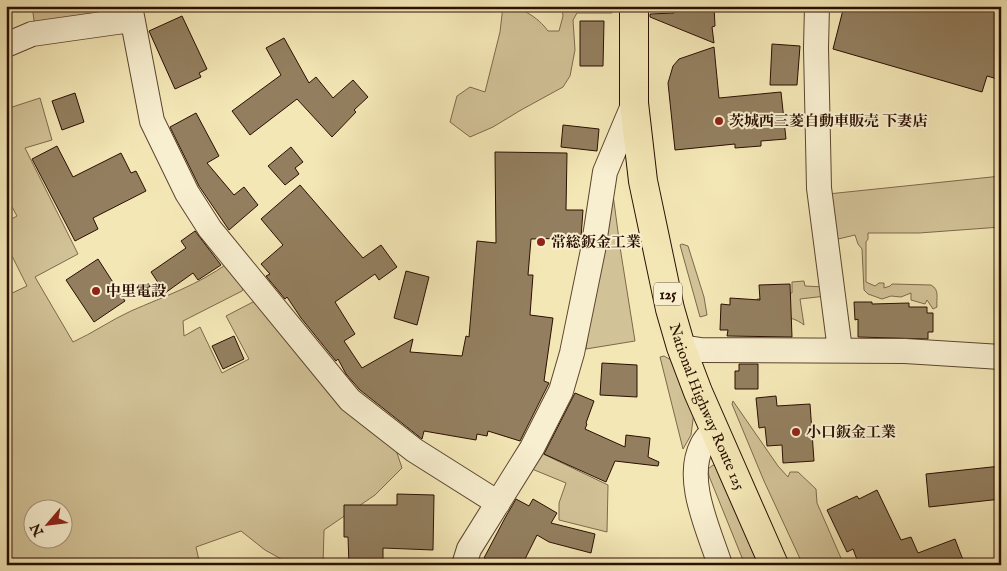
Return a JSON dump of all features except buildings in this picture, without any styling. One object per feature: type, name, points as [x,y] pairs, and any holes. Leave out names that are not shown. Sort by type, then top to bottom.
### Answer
[{"type":"highway","name":"National Highway Route 125","points":[[634,6],[634,103],[644,181],[658,256],[681,348],[714,430],[774,565]]},
{"type":"street","points":[[817,6],[819,188],[840,350]]},
{"type":"street","points":[[6,45],[32,34],[130,13],[152,121],[187,194],[210,229],[350,400],[414,450],[498,503]]},
{"type":"street","points":[[464,565],[469,549],[532,448],[561,391],[572,353],[593,250],[605,172],[634,103]]},
{"type":"street","points":[[681,348],[701,350],[840,350],[976,354],[1001,357]]},
{"type":"street","points":[[714,430],[702,445],[696,465],[697,496],[720,565]]},
{"type":"shaded area","points":[[32,6],[123,6],[124,17],[35,27]]},
{"type":"shaded area","points":[[503,6],[509,6],[528,13],[548,31],[559,31],[563,16],[562,6],[612,6],[612,13],[577,13],[573,20],[575,50],[570,76],[563,87],[493,127],[470,137],[450,122],[457,96],[470,87],[485,92],[500,32]]},
{"type":"shaded area","points":[[40,98],[52,140],[25,148],[78,254],[35,277],[73,342],[124,315],[193,284],[228,263],[245,284],[242,291],[183,321],[184,336],[200,327],[222,373],[249,359],[226,316],[253,302],[264,307],[394,444],[402,468],[375,495],[324,530],[323,565],[292,565],[265,550],[241,531],[196,547],[200,565],[6,565],[6,296],[27,286],[6,244],[6,222],[17,216],[6,196],[6,109]]},
{"type":"shaded area","points":[[610,172],[635,341],[586,349]]},
{"type":"shaded area","points":[[1001,176],[1001,227],[919,233],[868,233],[866,242],[866,282],[875,286],[879,283],[884,283],[884,288],[892,284],[931,285],[936,289],[937,294],[937,307],[933,309],[927,300],[925,304],[911,300],[911,293],[901,297],[891,296],[882,299],[868,294],[864,290],[862,249],[855,235],[834,240],[828,194]]},
{"type":"shaded area","points":[[680,245],[688,246],[704,297],[707,315],[700,317]]},
{"type":"shaded area","points":[[804,281],[805,286],[825,287],[826,296],[800,299],[804,325],[788,318],[759,318],[757,299],[775,298],[775,294],[792,293],[792,282]]},
{"type":"shaded area","points":[[664,356],[673,361],[694,412],[691,435],[683,449],[660,357]]},
{"type":"shaded area","points":[[733,401],[778,466],[788,477],[790,472],[798,472],[816,489],[817,503],[844,565],[803,565],[764,481],[732,404]]},
{"type":"shaded area","points":[[539,452],[608,485],[607,532],[559,520],[559,503],[566,483],[532,469]]},
{"type":"shaded area","points":[[713,465],[723,469],[766,565],[745,565],[709,476],[708,469]]},
{"type":"place","name":"茨城西三菱自動車販売 下妻店","points":[[719,121]]},
{"type":"place","name":"常総鈑金工業","points":[[541,242]]},
{"type":"place","name":"中里電設","points":[[96,291]]},
{"type":"place","name":"小口鈑金工業","points":[[796,432]]}]
